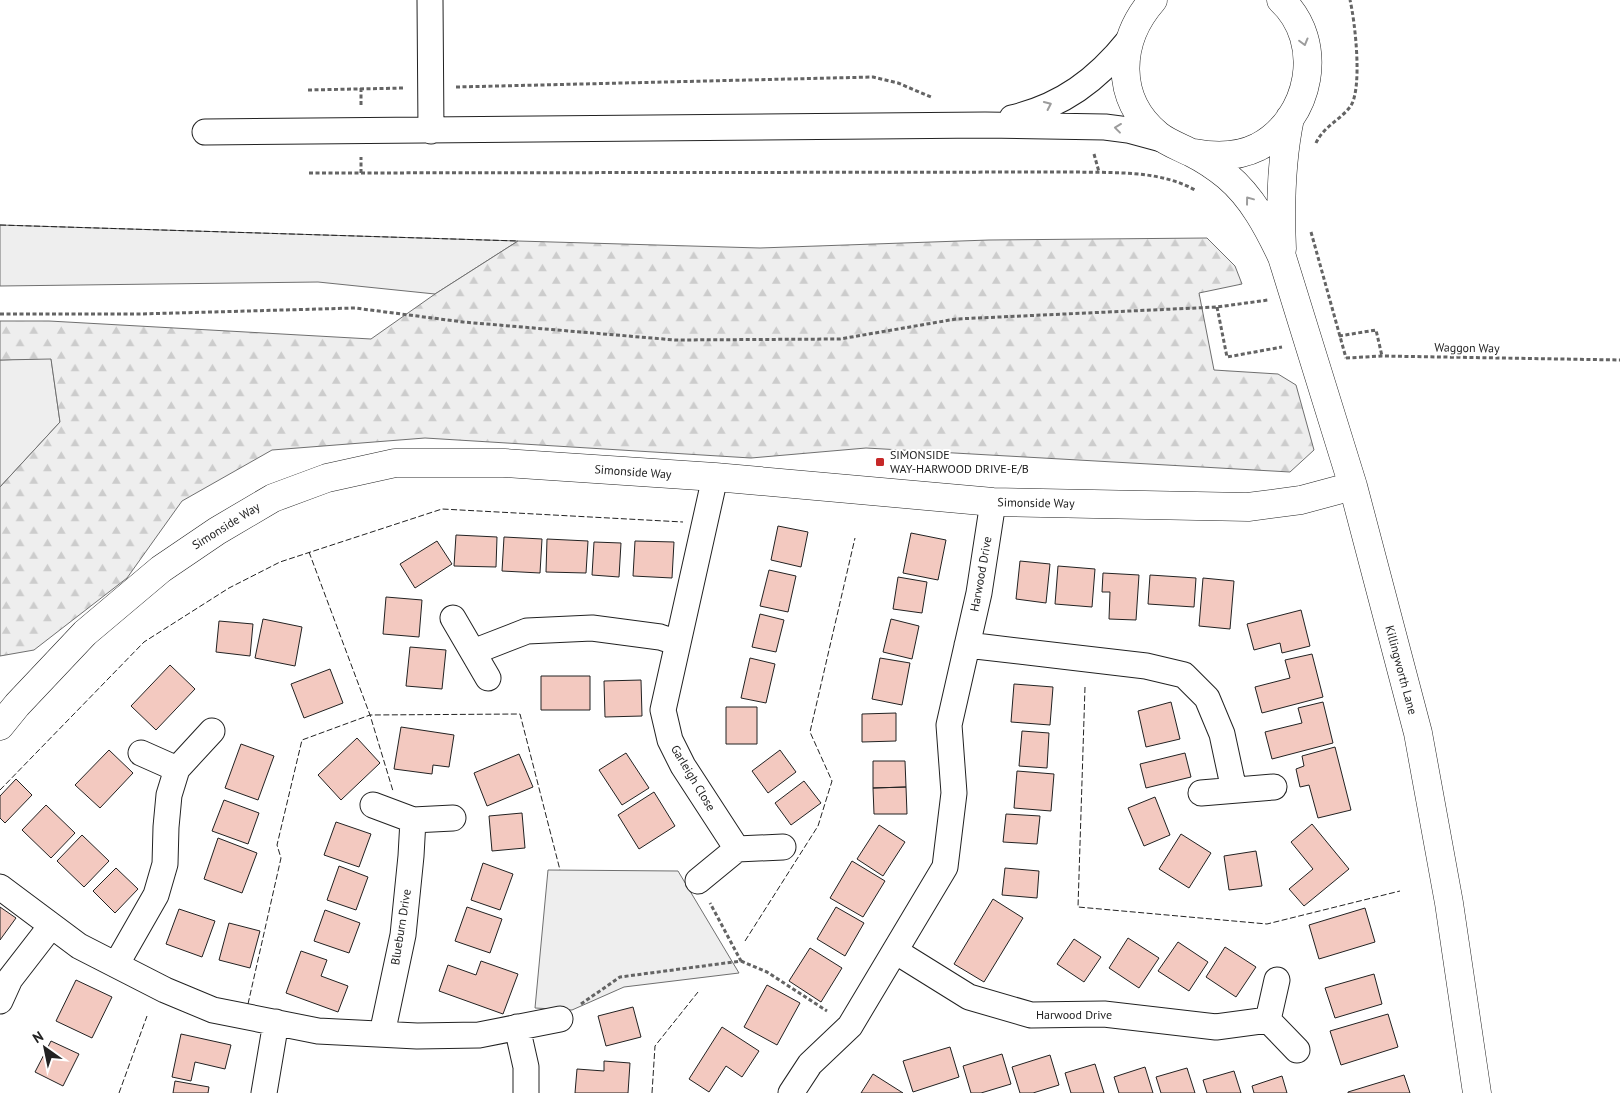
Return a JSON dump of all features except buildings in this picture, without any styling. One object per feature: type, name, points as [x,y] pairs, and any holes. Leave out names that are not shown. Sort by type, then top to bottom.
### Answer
[{"type":"main road","points":[[1190,152],[1208,156],[1225,156],[1258,146],[1274,135],[1297,108],[1304,91],[1308,73],[1308,54],[1304,36],[1296,20],[1280,0]]},
{"type":"main road","points":[[1141,14],[1125,61],[1130,95],[1137,111],[1148,125],[1165,140],[1213,166],[1242,190],[1269,228],[1282,256]]},
{"type":"main road","points":[[1282,256],[1281,193],[1290,118]]},
{"type":"main road","name":"Killingworth Lane","points":[[1282,256],[1352,486],[1418,733],[1448,902],[1477,1093]]},
{"type":"main road","name":"Simonside Way","points":[[0,726],[17,705],[85,633],[161,569],[217,531],[273,498],[327,478],[395,463],[484,463],[715,477],[993,502],[1248,507],[1301,500],[1352,486]]},
{"type":"street","points":[[430,0],[431,131]]},
{"type":"street","points":[[985,125],[1024,115],[1049,106],[1077,90],[1099,74],[1114,58],[1141,14]]},
{"type":"street","points":[[205,132],[985,125],[1104,126],[1165,140]]},
{"type":"street","name":"Garleigh Close","points":[[715,477],[664,710],[670,740],[683,766],[737,849]]},
{"type":"street","name":"Harwood Drive","points":[[791,1093],[810,1064],[850,1026],[945,867],[954,793],[949,725],[979,593],[993,502]]},
{"type":"street","points":[[453,618],[488,678]]},
{"type":"street","points":[[473,652],[527,631],[582,628],[660,637],[678,643]]},
{"type":"street","points":[[967,645],[1146,666],[1184,675],[1207,698],[1222,734],[1234,790]]},
{"type":"street","points":[[116,965],[156,895],[165,864],[169,795],[177,769],[212,730]]},
{"type":"street","points":[[141,753],[177,769]]},
{"type":"street","points":[[1201,793],[1274,787]]},
{"type":"street","points":[[373,804],[413,820],[452,818]]},
{"type":"street","name":"Blueburn Drive","points":[[382,1034],[403,935],[413,820]]},
{"type":"street","points":[[698,881],[737,849],[783,847]]},
{"type":"street","points":[[0,887],[79,946],[165,990],[213,1010],[318,1030],[417,1036],[479,1035],[560,1019]]},
{"type":"street","points":[[0,1002],[10,979],[51,926]]},
{"type":"street","name":"Harwood Drive","points":[[895,951],[969,997],[1031,1015],[1104,1014],[1216,1027],[1268,1020]]},
{"type":"street","points":[[1277,980],[1268,1020],[1297,1050]]},
{"type":"street","points":[[264,1093],[276,1022]]},
{"type":"street","points":[[518,1027],[526,1068],[526,1093]]},
{"type":"path","points":[[1315,145],[1325,130],[1350,108],[1355,98],[1357,75],[1353,11],[1350,0]]},
{"type":"path","points":[[308,90],[873,78],[898,83],[934,98]]},
{"type":"path","points":[[309,173],[1127,173],[1158,177],[1177,182],[1200,193]]},
{"type":"path","points":[[1310,226],[1346,358]]},
{"type":"path","points":[[0,314],[140,314],[355,308],[462,322],[675,340],[840,340],[956,319],[1217,307],[1268,300]]},
{"type":"path","points":[[1217,307],[1227,357],[1283,347]]},
{"type":"path","points":[[1341,336],[1376,330],[1382,356]]},
{"type":"path","name":"Waggon Way","points":[[1314,360],[1382,356],[1620,360]]},
{"type":"path","points":[[698,881],[742,961]]},
{"type":"path","points":[[560,1019],[620,977],[742,961],[767,972],[850,1026]]},
{"type":"green space","points":[[0,225],[518,241],[435,294],[318,282],[0,286]]},
{"type":"green space","points":[[1207,238],[1235,266],[1242,284],[1199,293],[1214,370],[1278,374],[1296,385],[1314,450],[1290,472],[866,448],[751,458],[425,438],[272,450],[182,501],[127,578],[34,650],[0,656],[0,487],[60,422],[51,359],[0,360],[0,321],[49,321],[371,339],[435,294],[518,241],[760,248],[989,240]]},
{"type":"green space","points":[[51,358],[60,422],[0,487],[0,360]]},
{"type":"green space","points":[[548,870],[678,871],[739,973],[624,987],[572,1010],[535,1008]]},
{"type":"fence","points":[[0,225],[518,241]]},
{"type":"fence","points":[[0,790],[144,642],[229,588],[280,562],[442,509],[683,522]]},
{"type":"fence","points":[[745,941],[818,826],[832,781],[810,732],[855,538]]},
{"type":"fence","points":[[309,552],[370,715],[393,791]]},
{"type":"fence","points":[[1085,687],[1078,907],[1267,924],[1400,891]]},
{"type":"fence","points":[[248,1004],[281,858],[277,845],[302,740],[370,715],[520,714],[560,870]]},
{"type":"fence","points":[[652,1093],[655,1046],[698,992]]},
{"type":"fence","points":[[119,1093],[147,1016]]},
{"type":"place","name":"SIMONSIDE WAY-HARWOOD DRIVE-E/B","points":[[880,462]]}]
